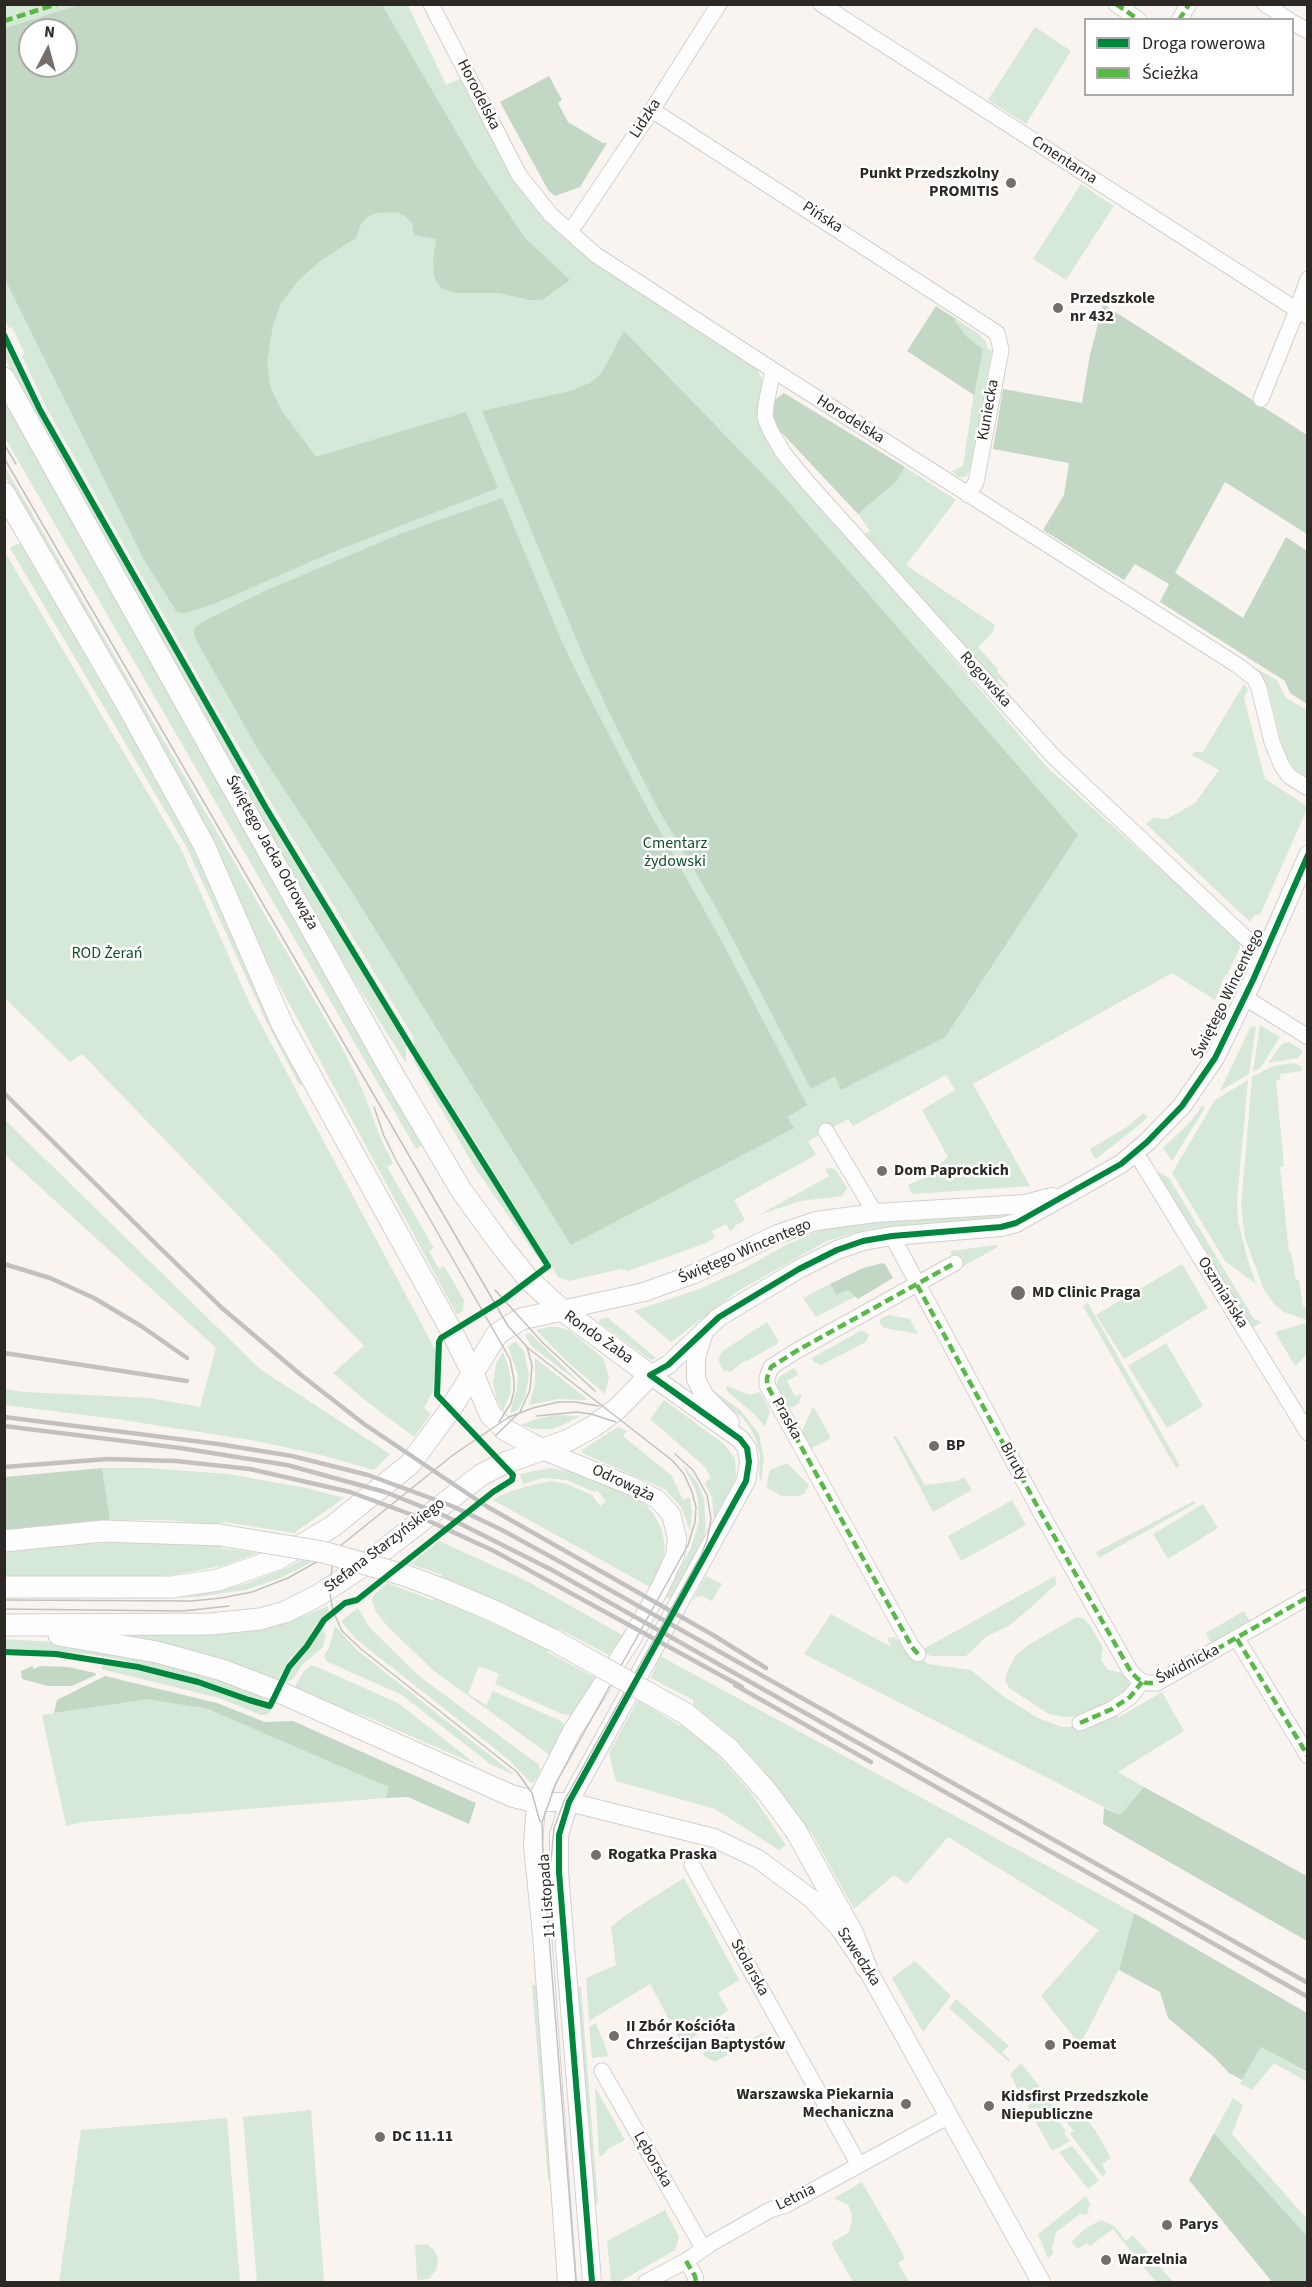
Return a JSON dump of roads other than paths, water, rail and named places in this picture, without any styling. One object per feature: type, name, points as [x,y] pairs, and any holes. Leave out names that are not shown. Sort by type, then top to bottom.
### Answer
[{"type":"main road","name":"Świętego Jacka Odrowąża","points":[[4,378],[391,1071],[461,1190],[524,1275],[562,1310]]},
{"type":"main road","points":[[4,493],[126,703],[204,845],[283,1026],[473,1374],[483,1400],[497,1424],[542,1450]]},
{"type":"main road","name":"Rondo Żaba","points":[[473,1374],[497,1334],[508,1326],[532,1316],[562,1310],[650,1375],[617,1409],[594,1426],[568,1440],[542,1450]]},
{"type":"main road","points":[[4,1587],[172,1587],[218,1580],[278,1559],[333,1526],[410,1464],[450,1410],[473,1374]]},
{"type":"main road","name":"Stefana Starzyńskiego","points":[[4,1626],[210,1624],[260,1618],[285,1612],[311,1600],[363,1566],[481,1475],[502,1464],[542,1450]]},
{"type":"main road","points":[[4,1541],[103,1531],[220,1535],[323,1552],[439,1587],[553,1640],[686,1714],[729,1749],[768,1792],[796,1831],[853,1934],[866,1967]]},
{"type":"main road","points":[[4,1626],[126,1645],[222,1670],[277,1691],[512,1796],[536,1802]]},
{"type":"street","name":"Horodelska","points":[[431,4],[519,175],[551,215],[570,232],[596,255],[773,370],[1237,665],[1254,678],[1263,697],[1278,760],[1289,776],[1308,788]]},
{"type":"street","name":"Lidzka","points":[[570,232],[652,110],[719,4]]},
{"type":"street","name":"Cmentarna","points":[[821,4],[1302,314]]},
{"type":"street","points":[[1116,4],[1136,18]]},
{"type":"street","points":[[1180,18],[1189,4]]},
{"type":"street","points":[[1265,4],[1286,18]]},
{"type":"street","points":[[1294,23],[1308,31]]},
{"type":"street","name":"Pińska","points":[[652,110],[991,327]]},
{"type":"street","points":[[1261,399],[1302,314],[1308,279]]},
{"type":"street","name":"Kuniecka","points":[[968,495],[976,482],[1000,350],[1000,337],[991,327]]},
{"type":"street","name":"Rogowska","points":[[773,370],[765,417],[784,454],[808,483],[1054,757],[1249,940],[1266,951]]},
{"type":"street","name":"Świętego Wincentego","points":[[650,1375],[668,1365],[719,1317],[760,1291],[837,1250],[863,1241],[892,1236],[1001,1227],[1016,1223],[1114,1169],[1136,1152],[1182,1106],[1219,1051],[1308,855]]},
{"type":"street","points":[[1244,997],[1308,1037]]},
{"type":"street","points":[[826,1131],[875,1213]]},
{"type":"street","name":"Oszmiańska","points":[[1136,1152],[1308,1433]]},
{"type":"street","name":"Świętego Wincentego","points":[[562,1310],[644,1292],[694,1274],[796,1227],[816,1221],[875,1213],[1025,1204],[1074,1191]]},
{"type":"street","name":"Biruty","points":[[892,1236],[1041,1513],[1131,1672],[1142,1682]]},
{"type":"street","name":"Praska","points":[[918,1654],[912,1647],[767,1382],[771,1367],[955,1263]]},
{"type":"street","points":[[707,1327],[698,1348],[695,1364],[696,1379],[704,1395],[728,1420],[740,1438]]},
{"type":"street","points":[[650,1375],[740,1438]]},
{"type":"street","name":"11 Listopada","points":[[592,2283],[558,1859],[561,1824],[569,1802],[746,1481],[749,1454],[740,1438]]},
{"type":"street","name":"Odrowąża","points":[[542,1450],[643,1491],[657,1499],[671,1514],[677,1530],[675,1556],[631,1640]]},
{"type":"street","name":"Świdnicka","points":[[1080,1723],[1112,1709],[1130,1697],[1142,1682],[1157,1683],[1308,1598]]},
{"type":"street","name":"Świdnicka","points":[[1238,1639],[1308,1756]]},
{"type":"street","name":"11 Listopada","points":[[567,2283],[542,1934],[533,1842],[536,1802],[572,1731],[631,1640]]},
{"type":"street","name":"Szwedzka","points":[[536,1802],[569,1802],[714,1838],[751,1854],[812,1899],[840,1928],[866,1967],[1037,2281]]},
{"type":"street","name":"Stolarska","points":[[692,1865],[859,2165]]},
{"type":"street","name":"Lęborska","points":[[602,2071],[703,2248]]},
{"type":"street","name":"Letnia","points":[[646,2283],[770,2210],[786,2205],[949,2116]]},
{"type":"street","points":[[686,2261],[695,2276],[696,2283]]},
{"type":"tram line","points":[[4,444],[16,464]]},
{"type":"tram line","points":[[4,458],[508,1326],[528,1348],[673,1461],[684,1474],[692,1492],[696,1507],[695,1522],[688,1545],[556,1783],[542,1822],[576,2282]]},
{"type":"tram line","points":[[374,1107],[384,1136],[396,1160],[510,1359],[514,1391],[511,1403],[499,1422]]},
{"type":"tram line","points":[[495,1290],[543,1343],[595,1391]]},
{"type":"tram line","points":[[496,1435],[520,1412],[530,1390],[532,1365],[527,1347]]},
{"type":"tram line","points":[[4,1600],[192,1601],[252,1592],[288,1578],[329,1555],[453,1455],[509,1417],[558,1402],[599,1406]]},
{"type":"tram line","points":[[537,1416],[577,1412],[616,1422]]},
{"type":"tram line","points":[[551,1861],[554,1828],[564,1801],[701,1555],[707,1540],[711,1519],[707,1495],[693,1470],[675,1454]]},
{"type":"tram line","points":[[341,1549],[333,1562],[329,1588],[333,1611],[342,1631],[361,1649],[517,1772],[532,1793],[540,1822]]},
{"type":"tram line","points":[[4,1609],[183,1611],[229,1606]]},
{"type":"railway","points":[[4,1093],[222,1308],[301,1375],[364,1424],[486,1506],[713,1635],[766,1668]]},
{"type":"railway","points":[[4,1264],[50,1278],[94,1298],[141,1326],[187,1358]]},
{"type":"railway","points":[[4,1353],[187,1381]]},
{"type":"railway","points":[[4,1417],[218,1444],[292,1456],[368,1475],[452,1506],[555,1559],[1308,1983]]},
{"type":"railway","points":[[4,1426],[180,1448],[287,1465],[385,1492],[443,1515],[552,1570],[1308,1997]]},
{"type":"railway","points":[[4,1467],[108,1459],[176,1461],[250,1469],[350,1492],[429,1521],[494,1551],[742,1687]]},
{"type":"railway","points":[[735,1685],[871,1762]]},
{"type":"place","name":"Punkt Przedszkolny PROMITIS","points":[[1011,183]]},
{"type":"place","name":"Przedszkole nr 432","points":[[1058,308]]},
{"type":"place","name":"Dom Paprockich","points":[[882,1171]]},
{"type":"place","name":"MD Clinic Praga","points":[[1018,1293]]},
{"type":"place","name":"BP","points":[[934,1446]]},
{"type":"place","name":"Rogatka Praska","points":[[596,1855]]},
{"type":"place","name":"II Zbór Kościóła Chrześcijan Baptystów","points":[[614,2036]]},
{"type":"place","name":"Poemat","points":[[1050,2045]]},
{"type":"place","name":"Warszawska Piekarnia Mechaniczna","points":[[906,2104]]},
{"type":"place","name":"Kidsfirst Przedszkole Niepubliczne","points":[[989,2106]]},
{"type":"place","name":"DC 11.11","points":[[380,2137]]},
{"type":"place","name":"Parys","points":[[1167,2225]]},
{"type":"place","name":"Warzelnia","points":[[1106,2260]]},
{"type":"park label","name":"Cmentarz żydowski","points":[[675,853]]},
{"type":"park label","name":"ROD Żerań","points":[[107,954]]}]
